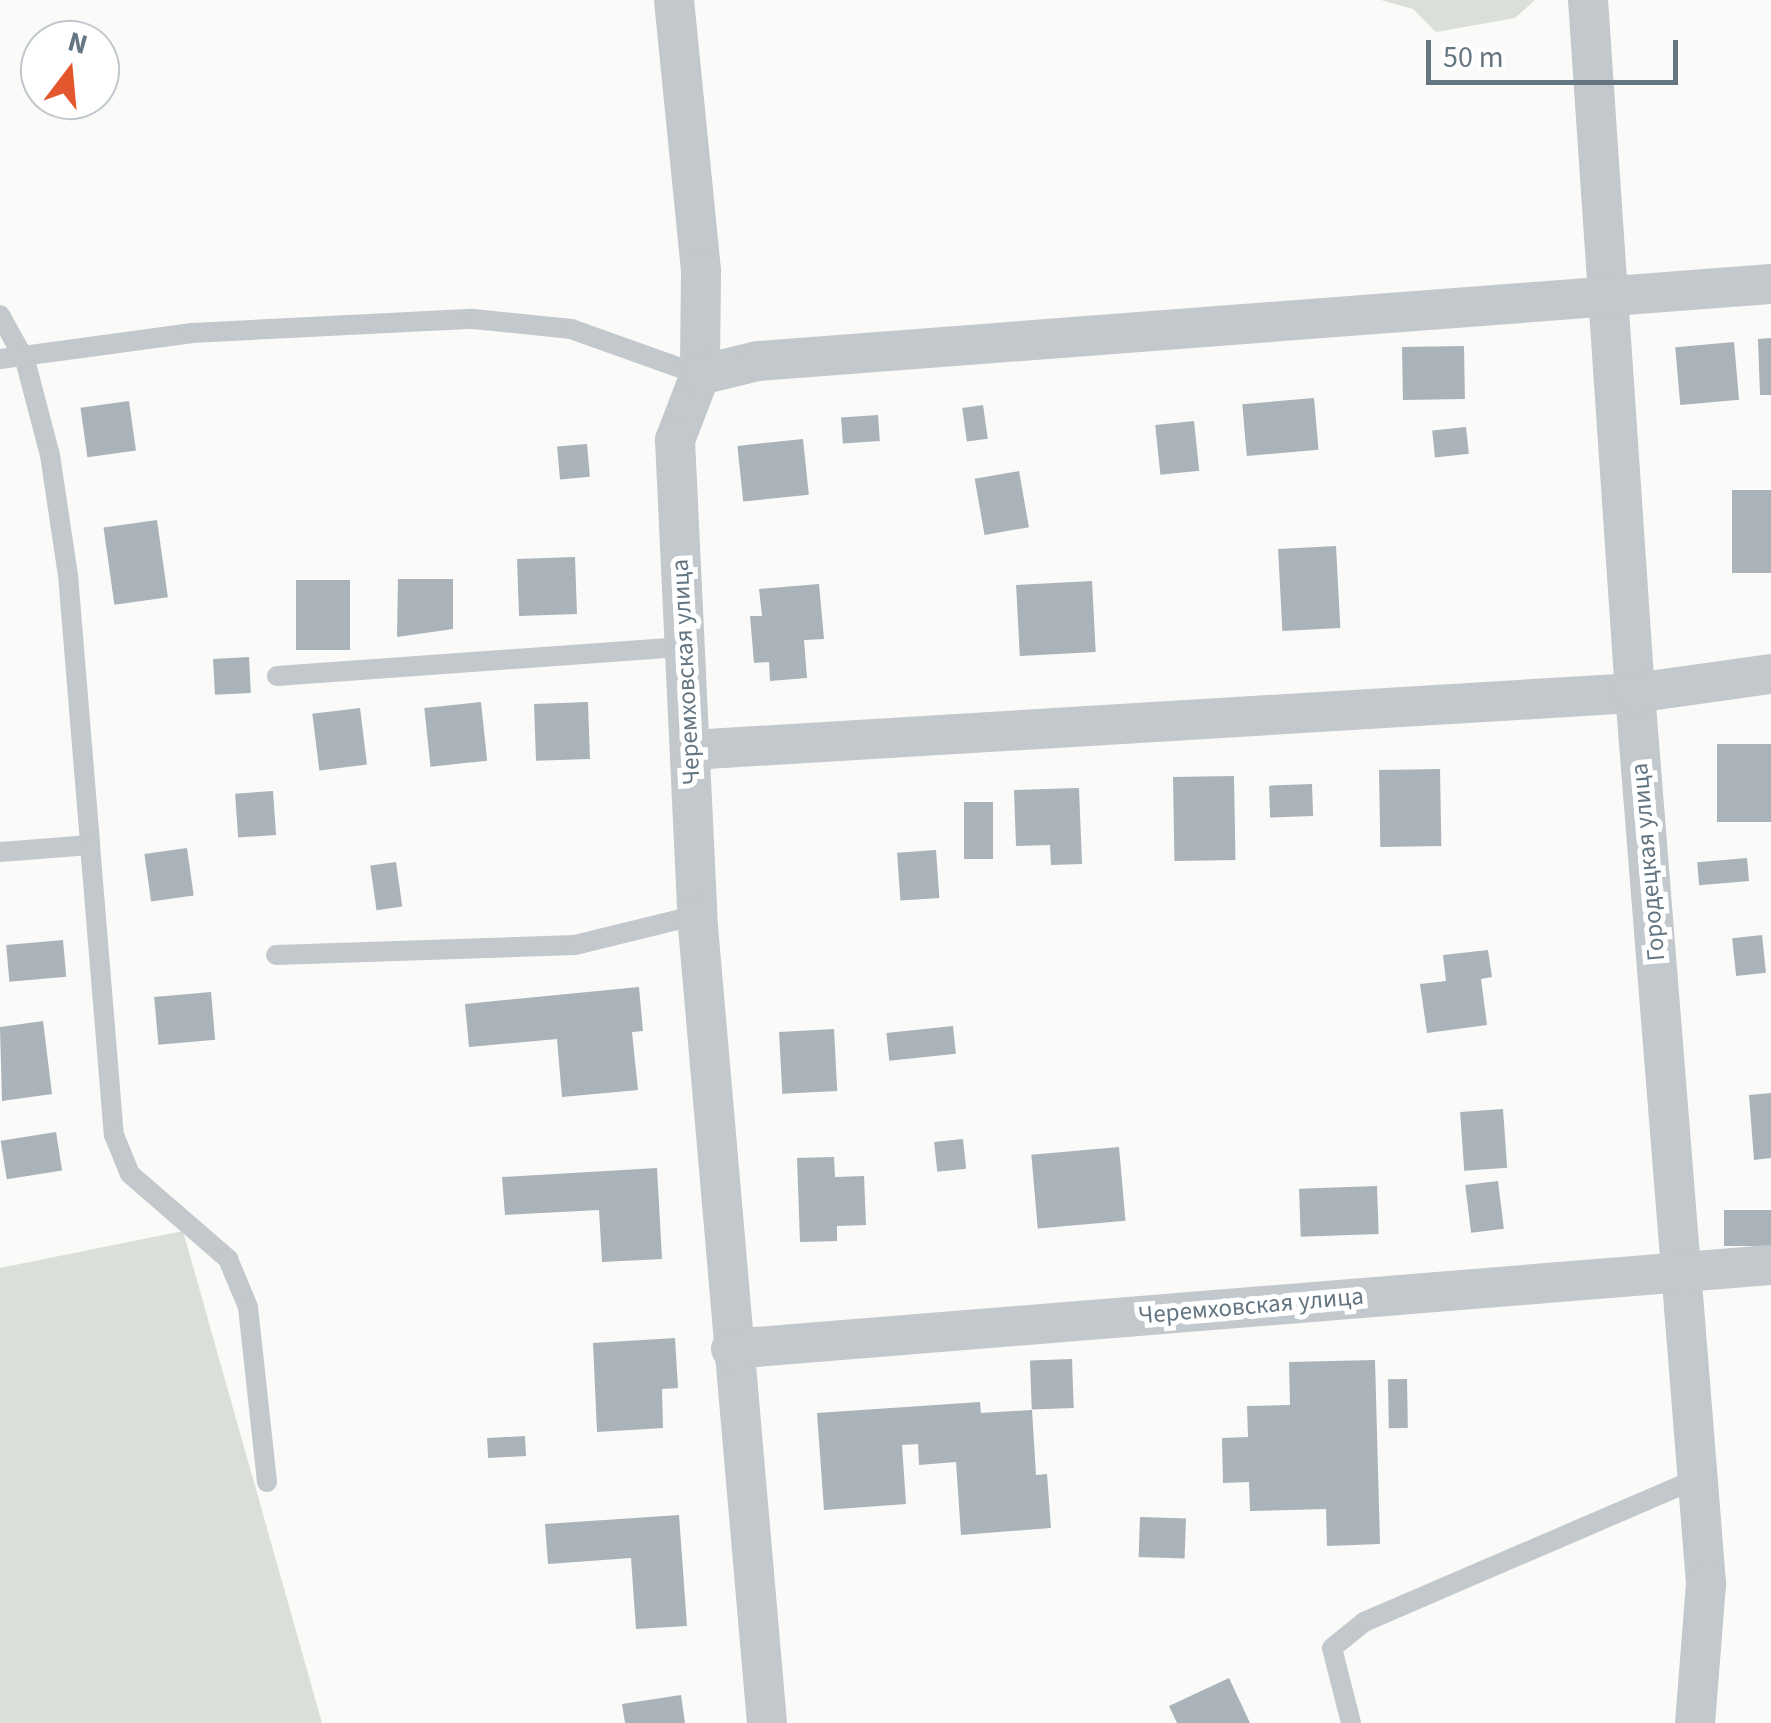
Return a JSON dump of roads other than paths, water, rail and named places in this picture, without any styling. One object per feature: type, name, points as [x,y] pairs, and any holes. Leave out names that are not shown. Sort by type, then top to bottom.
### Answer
[{"type":"street","name":"Черемховская улица","points":[[674,0],[701,271],[700,375],[674,440],[697,914],[767,1723]]},
{"type":"street","name":"Городецкая улица","points":[[1588,0],[1635,692],[1706,1584],[1695,1723]]},
{"type":"street","points":[[700,375],[758,361],[1771,284]]},
{"type":"street","points":[[691,750],[1635,692],[1771,674]]},
{"type":"street","name":"Черемховская улица","points":[[732,1348],[1771,1265]]},
{"type":"lane","points":[[0,315],[25,360],[50,456],[68,575],[114,1135],[130,1174],[228,1259],[248,1307],[268,1482]]},
{"type":"lane","points":[[0,359],[25,360],[192,332],[473,318],[571,329],[700,375]]},
{"type":"lane","points":[[278,676],[683,647]]},
{"type":"lane","points":[[0,852],[90,845]]},
{"type":"lane","points":[[276,955],[575,945],[697,914]]},
{"type":"lane","points":[[1351,1723],[1332,1648],[1364,1622],[1699,1478]]}]
